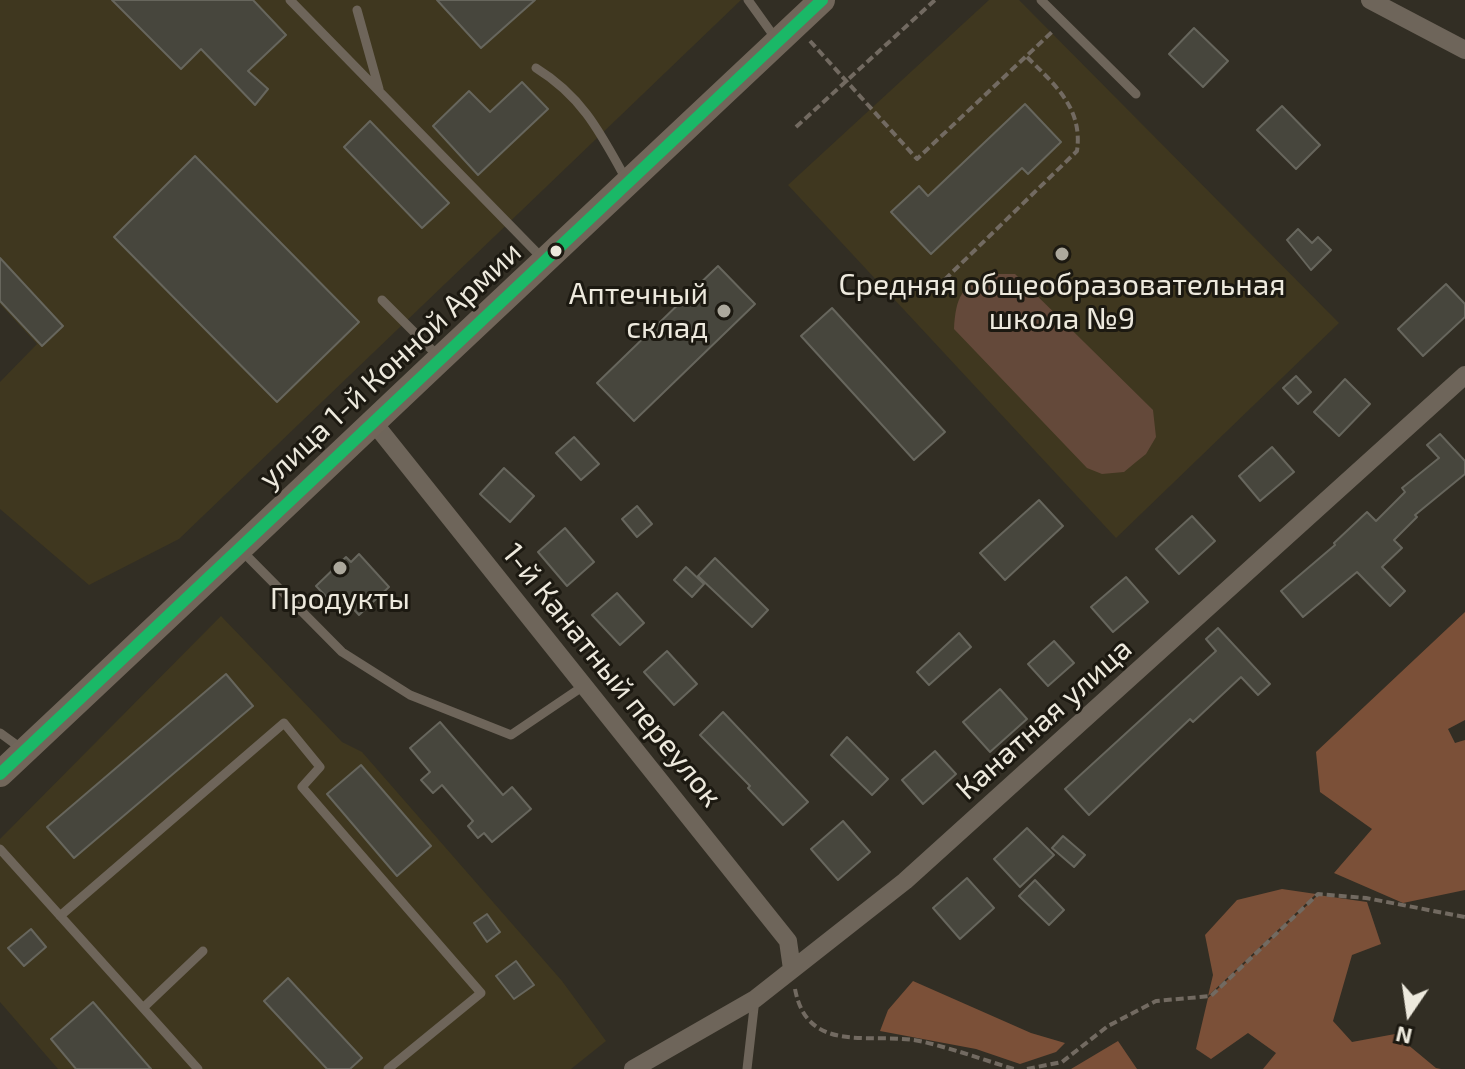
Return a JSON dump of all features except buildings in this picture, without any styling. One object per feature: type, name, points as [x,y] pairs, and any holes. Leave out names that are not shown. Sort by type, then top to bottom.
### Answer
[{"type":"main road","name":"улица 1-й Конной Армии","points":[[0,774],[822,0]]},
{"type":"street","points":[[1370,0],[1465,50]]},
{"type":"street","name":"Канатная улица","points":[[633,1069],[755,999],[905,881],[1465,375]]},
{"type":"street","name":"1-й Канатный переулок","points":[[374,423],[788,941],[792,969]]},
{"type":"lane","points":[[290,0],[545,261]]},
{"type":"lane","points":[[748,0],[787,34]]},
{"type":"lane","points":[[1041,0],[1136,94]]},
{"type":"lane","points":[[357,10],[380,92]]},
{"type":"lane","points":[[536,68],[558,82],[587,111],[629,184]]},
{"type":"lane","points":[[382,300],[440,359]]},
{"type":"lane","points":[[241,550],[342,652],[410,695],[511,735],[585,685]]},
{"type":"lane","points":[[60,916],[284,723],[320,767],[302,787],[481,993],[388,1069]]},
{"type":"lane","points":[[0,733],[25,751]]},
{"type":"lane","points":[[0,849],[198,1069]]},
{"type":"lane","points":[[143,1008],[203,951]]},
{"type":"lane","points":[[747,1069],[755,999]]},
{"type":"path","points":[[796,127],[935,0]]},
{"type":"path","points":[[787,34],[846,79],[917,159],[1063,21]]},
{"type":"path","points":[[936,288],[1077,151],[1077,120],[1068,99],[1027,57]]},
{"type":"path","points":[[1027,1069],[1062,1062],[1108,1026],[1156,1001],[1211,996],[1318,894],[1366,898],[1465,917]]},
{"type":"path","points":[[792,969],[798,1004],[813,1026],[839,1037],[921,1041],[1014,1069]]},
{"type":"shaded area","points":[[0,0],[741,0],[179,539],[89,585],[0,509],[0,382],[37,344],[0,304]]},
{"type":"shaded area","name":"Средняя общеобразовательная школа №9","points":[[989,0],[1019,0],[1339,323],[1116,538],[788,185]]},
{"type":"shaded area","points":[[992,274],[1015,274],[1153,410],[1156,437],[1146,454],[1124,472],[1102,474],[1087,468],[954,329],[956,308],[962,294],[973,283]]},
{"type":"shaded area","points":[[1465,612],[1465,720],[1448,729],[1455,743],[1465,740],[1465,890],[1403,903],[1334,873],[1372,829],[1320,792],[1316,752]]},
{"type":"shaded area","points":[[221,616],[342,742],[362,752],[562,981],[606,1041],[571,1069],[58,1069],[0,1002],[0,839]]},
{"type":"shaded area","points":[[1282,889],[1316,894],[1208,996],[1213,975],[1205,935],[1237,900]]},
{"type":"shaded area","points":[[1318,895],[1367,902],[1381,944],[1352,955],[1333,1021],[1352,1042],[1395,1034],[1441,1069],[1263,1069],[1276,1053],[1248,1033],[1211,1059],[1196,1049],[1208,998]]},
{"type":"shaded area","points":[[913,981],[1031,1033],[1065,1043],[1056,1052],[1020,1064],[976,1049],[880,1031],[888,1010]]},
{"type":"shaded area","points":[[1118,1041],[1137,1069],[1071,1069]]},
{"type":"transit line","points":[[0,774],[822,0]]},
{"type":"place","name":"Средняя общеобразовательная школа №9","points":[[1062,254]]},
{"type":"place","name":"Аптечный склад","points":[[724,311]]},
{"type":"place","name":"Продукты","points":[[340,568]]}]
